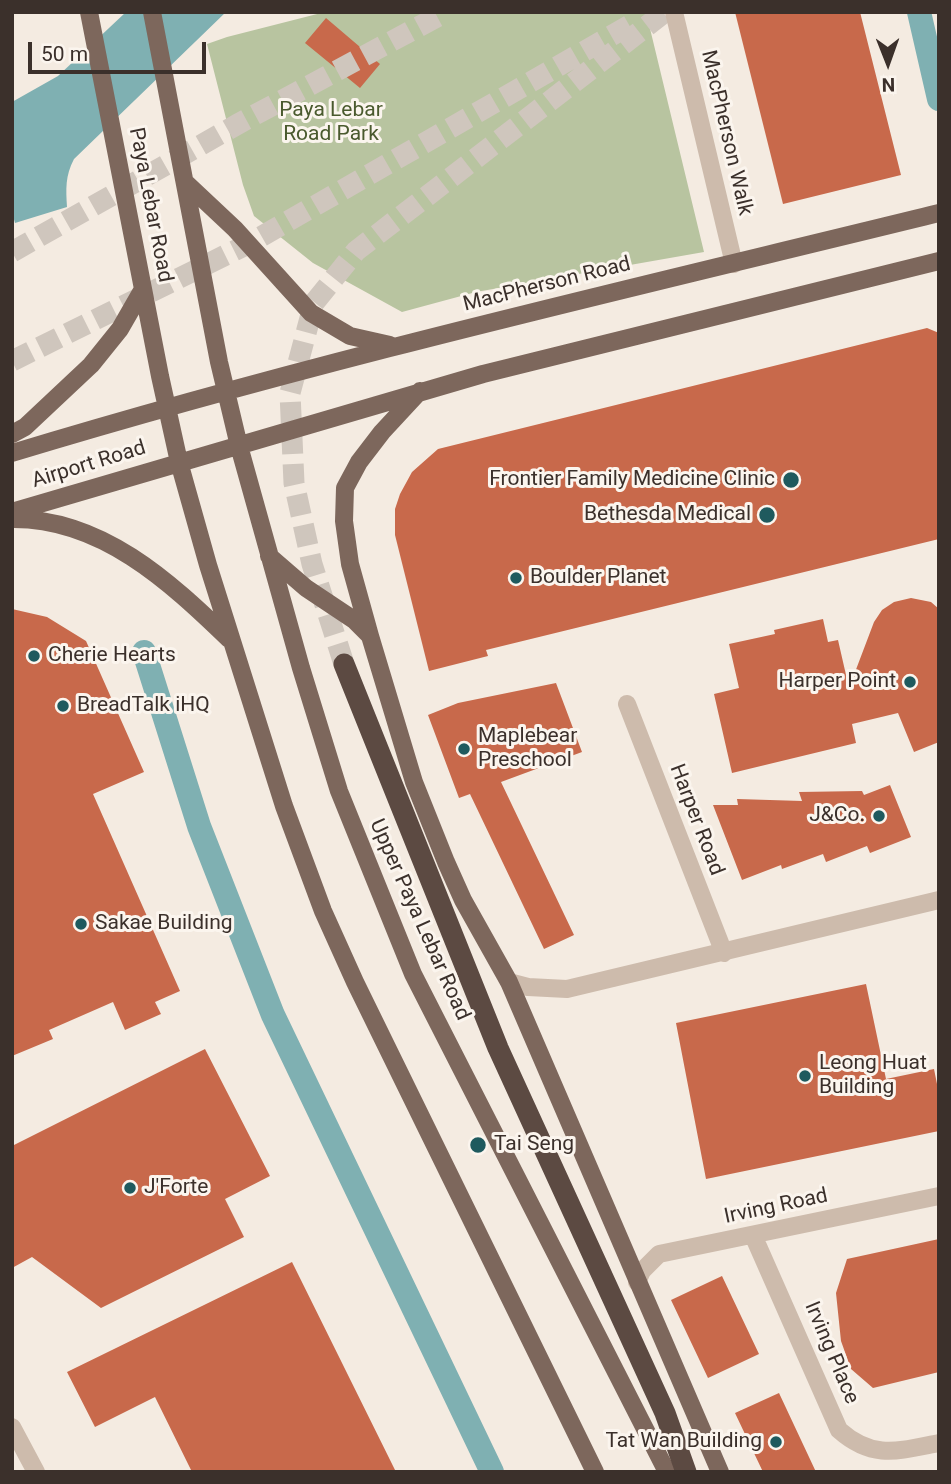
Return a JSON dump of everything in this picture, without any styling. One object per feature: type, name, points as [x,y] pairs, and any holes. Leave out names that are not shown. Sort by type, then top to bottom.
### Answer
[{"type":"highway","points":[[344,664],[498,1048],[665,1413],[685,1472]]},
{"type":"main road","name":"Paya Lebar Road","points":[[89,12],[167,407]]},
{"type":"main road","name":"Paya Lebar Road","points":[[152,12],[227,393]]},
{"type":"main road","points":[[186,183],[235,229],[311,313],[350,336],[394,346]]},
{"type":"main road","name":"MacPherson Road","points":[[167,407],[394,346],[936,215]]},
{"type":"main road","points":[[180,462],[420,391],[939,261]]},
{"type":"main road","points":[[12,434],[25,427],[91,365],[120,329],[144,289]]},
{"type":"main road","points":[[420,391],[382,432],[359,462],[345,488],[344,521],[350,564],[414,782],[446,862],[463,900],[509,982],[720,1472]]},
{"type":"main road","name":"Upper Paya Lebar Road","points":[[227,393],[268,555],[339,791],[413,974],[667,1472]]},
{"type":"main road","points":[[167,407],[180,462],[232,641],[284,806],[323,911],[355,982],[595,1472]]},
{"type":"main road","name":"Airport Road","points":[[12,453],[167,407]]},
{"type":"main road","name":"Airport Road","points":[[12,512],[180,462]]},
{"type":"main road","points":[[12,519],[67,526],[105,541],[158,575],[232,641]]},
{"type":"main road","points":[[268,555],[306,588],[354,620],[370,636]]},
{"type":"street","name":"MacPherson Walk","points":[[674,12],[734,264]]},
{"type":"street","name":"Harper Road","points":[[627,704],[724,953]]},
{"type":"street","points":[[509,982],[528,987],[567,989],[939,900]]},
{"type":"street","name":"Irving Road","points":[[637,1282],[642,1271],[659,1254],[939,1196]]},
{"type":"street","name":"Irving Place","points":[[753,1235],[838,1430],[853,1443],[887,1453],[939,1443]]},
{"type":"street","points":[[12,1427],[36,1472]]},
{"type":"green space","name":"Paya Lebar Road Park","points":[[325,12],[646,12],[704,252],[476,292],[402,312],[313,263],[254,216],[243,185],[207,44]]},
{"type":"water","points":[[126,12],[226,12],[74,159],[66,188],[67,207],[15,223],[12,212],[12,102],[58,76]]},
{"type":"building","points":[[735,12],[860,12],[901,175],[783,204]]},
{"type":"building","points":[[326,18],[380,64],[360,88],[305,43]]},
{"type":"building","points":[[927,328],[939,333],[939,539],[486,650],[488,656],[429,671],[395,535],[395,509],[412,472],[438,449]]},
{"type":"building","points":[[911,598],[931,602],[939,609],[939,742],[914,752],[898,713],[852,724],[856,743],[732,773],[714,694],[739,688],[729,644],[775,634],[774,630],[823,619],[828,642],[838,640],[849,688],[874,622],[882,610],[894,602]]},
{"type":"building","points":[[12,609],[47,617],[86,641],[144,772],[93,794],[180,991],[155,1002],[161,1014],[125,1030],[113,1002],[49,1030],[53,1039],[12,1056]]},
{"type":"building","points":[[556,683],[582,752],[501,782],[574,935],[544,949],[470,794],[459,798],[428,715],[458,703]]},
{"type":"building","points":[[890,785],[911,837],[870,853],[867,846],[826,862],[823,854],[782,869],[781,865],[742,880],[713,805],[738,805],[737,799],[802,801],[799,792],[862,791],[864,795]]},
{"type":"building","name":"Leong Huat Building","points":[[866,984],[886,1079],[934,1069],[939,1094],[939,1131],[706,1179],[676,1023]]},
{"type":"building","name":"J'Forte","points":[[205,1049],[270,1176],[225,1199],[244,1237],[101,1308],[32,1257],[12,1268],[12,1146]]},
{"type":"building","points":[[939,1239],[939,1372],[873,1388],[851,1369],[841,1341],[836,1293],[847,1259]]},
{"type":"building","points":[[292,1262],[396,1472],[192,1472],[155,1397],[95,1427],[67,1372]]},
{"type":"building","points":[[722,1276],[759,1354],[708,1378],[671,1300]]},
{"type":"building","name":"Tat Wan Building","points":[[779,1393],[816,1472],[763,1472],[735,1413]]},
{"type":"waterway","points":[[919,12],[939,99]]},
{"type":"waterway","points":[[144,652],[199,826],[273,1015],[492,1472]]},
{"type":"tunnel","points":[[12,252],[238,124],[446,12]]},
{"type":"tunnel","points":[[344,664],[312,564],[294,483],[290,393],[314,303],[356,251],[665,12]]},
{"type":"tunnel","points":[[12,361],[250,243],[630,25]]},
{"type":"place","name":"Frontier Family Medicine Clinic","points":[[791,480]]},
{"type":"place","name":"Bethesda Medical","points":[[767,515]]},
{"type":"place","name":"Boulder Planet","points":[[516,578]]},
{"type":"place","name":"Cherie Hearts","points":[[34,656]]},
{"type":"place","name":"Harper Point","points":[[910,682]]},
{"type":"place","name":"BreadTalk iHQ","points":[[63,706]]},
{"type":"place","name":"Maplebear Preschool","points":[[464,749]]},
{"type":"place","name":"J&Co.","points":[[879,816]]},
{"type":"place","name":"Sakae Building","points":[[81,924]]},
{"type":"place","name":"Leong Huat Building","points":[[805,1076]]},
{"type":"place","name":"Tai Seng","points":[[478,1145]]},
{"type":"place","name":"J'Forte","points":[[130,1188]]},
{"type":"place","name":"Tat Wan Building","points":[[776,1442]]}]
